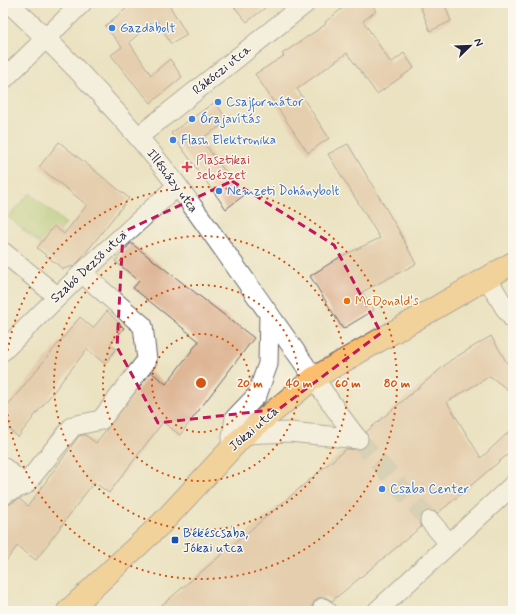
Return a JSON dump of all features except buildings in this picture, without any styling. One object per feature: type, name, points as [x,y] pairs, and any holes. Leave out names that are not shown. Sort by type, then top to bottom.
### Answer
[{"type":"main road","name":"Jókai utca","points":[[68,611],[162,523],[246,434],[314,378],[513,264]]},
{"type":"street","name":"Illésházy utca","points":[[9,3],[46,38],[138,137],[177,186],[269,314],[342,420],[358,439],[290,432],[246,434]]},
{"type":"street","points":[[3,80],[82,3]]},
{"type":"street","name":"Rákóczi utca","points":[[138,137],[306,3]]},
{"type":"street","name":"Szabó Dezső utca","points":[[3,351],[82,273],[177,186]]},
{"type":"street","points":[[3,252],[58,297]]},
{"type":"street","points":[[3,496],[6,493],[25,485],[73,426],[101,420],[147,360],[143,326],[82,273]]},
{"type":"street","points":[[487,278],[513,319]]},
{"type":"street","points":[[230,450],[235,418],[258,395],[268,364],[269,314]]},
{"type":"street","points":[[3,467],[25,485]]},
{"type":"street","points":[[377,611],[513,485]]},
{"type":"street","points":[[430,521],[449,543]]},
{"type":"highlighted area","points":[[232,181],[334,245],[381,333],[279,409],[158,423],[117,347],[123,232]]},
{"type":"green space","points":[[30,193],[66,224],[45,248],[8,217]]},
{"type":"tunnel","points":[[358,439],[430,521]]},
{"type":"place","name":"Gazdabolt","points":[[112,28]]},
{"type":"place","name":"Csajformátor","points":[[218,102]]},
{"type":"place","name":"Órajavítás","points":[[192,119]]},
{"type":"place","name":"Flash Elektronika","points":[[173,140]]},
{"type":"place","name":"Plasztikai sebészet","points":[[187,167]]},
{"type":"place","name":"Nemzeti Dohánybolt","points":[[219,191]]},
{"type":"place","name":"McDonald's","points":[[347,301]]},
{"type":"place","name":"Csaba Center","points":[[382,489]]},
{"type":"place","name":"Békéscsaba, Jókai utca","points":[[175,540]]}]
